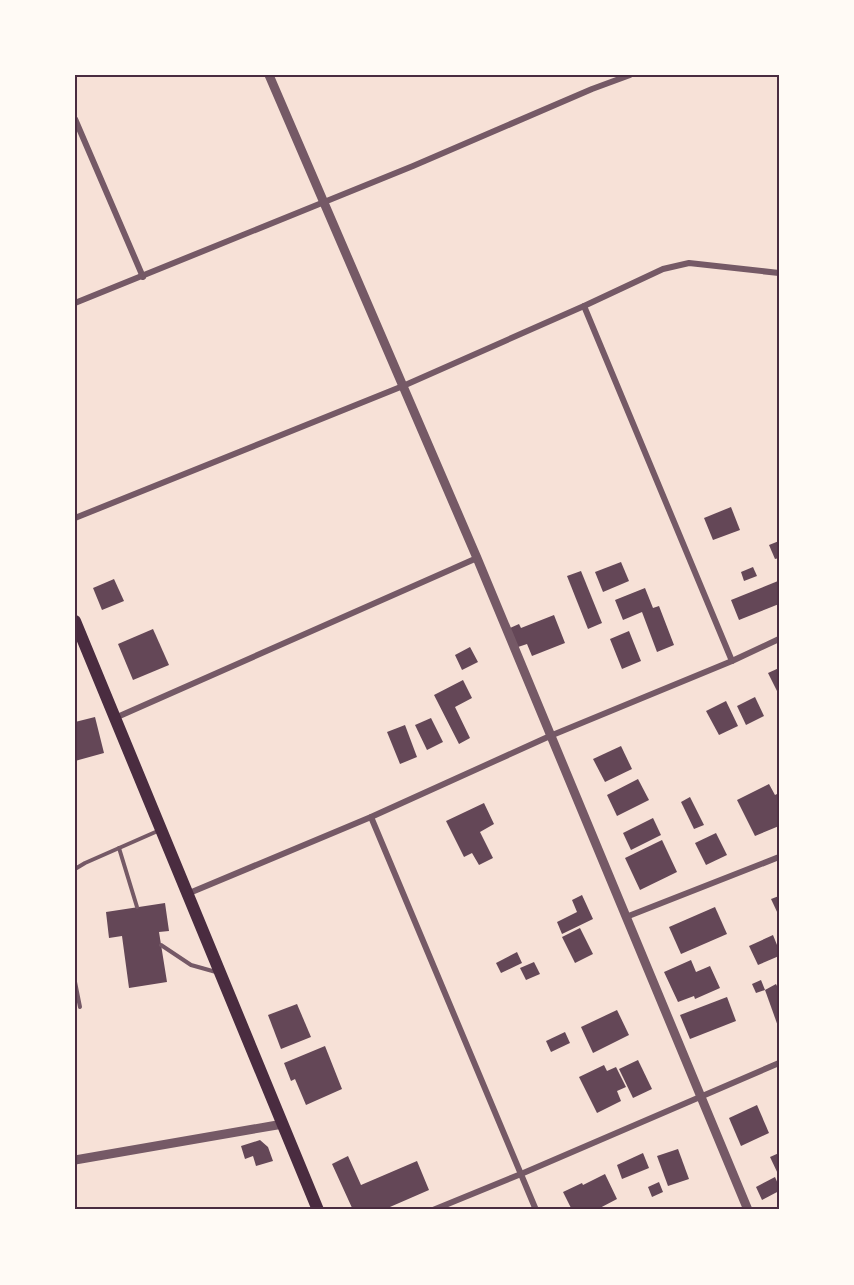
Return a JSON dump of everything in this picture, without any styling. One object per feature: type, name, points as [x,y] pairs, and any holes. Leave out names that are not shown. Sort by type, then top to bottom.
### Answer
[{"type":"main road","points":[[75,621],[318,1210]]},
{"type":"street","points":[[269,75],[477,558],[748,1210]]},
{"type":"street","points":[[75,303],[323,203],[592,88],[630,75]]},
{"type":"street","points":[[75,119],[143,277]]},
{"type":"street","points":[[75,518],[403,386],[663,270],[689,263],[779,273]]},
{"type":"street","points":[[584,306],[732,661]]},
{"type":"street","points":[[115,718],[477,558]]},
{"type":"street","points":[[187,894],[371,817],[550,736],[732,661],[779,639]]},
{"type":"street","points":[[371,817],[536,1210]]},
{"type":"street","points":[[626,917],[779,857]]},
{"type":"street","points":[[433,1210],[779,1063]]},
{"type":"street","points":[[75,1160],[283,1124]]},
{"type":"lane","points":[[75,869],[160,829]]},
{"type":"lane","points":[[119,848],[137,907]]},
{"type":"lane","points":[[161,945],[191,965],[220,973]]},
{"type":"lane","points":[[75,982],[81,1007]]},
{"type":"building","points":[[731,507],[740,530],[713,540],[704,518]]},
{"type":"building","points":[[779,541],[779,558],[775,559],[769,545]]},
{"type":"building","points":[[621,562],[629,581],[603,592],[595,572]]},
{"type":"building","points":[[753,567],[757,576],[744,581],[741,572]]},
{"type":"building","points":[[581,571],[602,623],[588,629],[567,576]]},
{"type":"building","points":[[114,579],[124,601],[102,610],[93,588]]},
{"type":"building","points":[[778,581],[779,604],[739,620],[731,600]]},
{"type":"building","points":[[645,588],[653,608],[659,606],[674,645],[657,652],[642,612],[623,620],[615,600]]},
{"type":"building","points":[[554,615],[565,643],[532,656],[527,644],[518,647],[510,628],[519,624],[521,628]]},
{"type":"building","points":[[153,629],[169,665],[133,680],[118,644]]},
{"type":"building","points":[[629,631],[641,661],[622,669],[610,639]]},
{"type":"building","points":[[470,647],[478,662],[462,670],[455,655]]},
{"type":"building","points":[[779,668],[779,695],[768,673]]},
{"type":"building","points":[[463,680],[472,698],[455,707],[470,738],[459,744],[434,695]]},
{"type":"building","points":[[755,697],[764,716],[746,725],[737,706]]},
{"type":"building","points":[[726,701],[738,726],[719,735],[706,711]]},
{"type":"building","points":[[95,717],[104,753],[75,761],[75,722]]},
{"type":"building","points":[[431,718],[443,742],[427,750],[415,725]]},
{"type":"building","points":[[405,725],[417,757],[400,764],[387,732]]},
{"type":"building","points":[[621,746],[632,769],[605,782],[593,759]]},
{"type":"building","points":[[638,779],[649,800],[617,816],[607,795]]},
{"type":"building","points":[[769,784],[775,795],[779,793],[779,826],[755,836],[737,800]]},
{"type":"building","points":[[690,797],[704,825],[694,829],[681,802]]},
{"type":"building","points":[[484,803],[494,824],[480,832],[493,858],[479,865],[472,853],[464,857],[446,821]]},
{"type":"building","points":[[653,818],[661,835],[631,850],[623,833]]},
{"type":"building","points":[[716,833],[727,855],[706,865],[695,843]]},
{"type":"building","points":[[662,840],[677,872],[640,890],[625,858]]},
{"type":"building","points":[[582,895],[593,919],[562,934],[557,922],[577,912],[572,900]]},
{"type":"building","points":[[779,896],[779,916],[771,899]]},
{"type":"building","points":[[165,903],[169,931],[159,932],[167,982],[129,988],[122,936],[109,938],[106,912]]},
{"type":"building","points":[[715,907],[727,934],[681,954],[669,927]]},
{"type":"building","points":[[580,928],[593,954],[575,963],[562,937]]},
{"type":"building","points":[[773,935],[779,956],[758,965],[749,946]]},
{"type":"building","points":[[517,952],[522,963],[501,973],[496,963]]},
{"type":"building","points":[[691,960],[696,972],[710,966],[720,988],[695,999],[694,996],[678,1002],[664,972]]},
{"type":"building","points":[[534,962],[540,974],[526,980],[520,968]]},
{"type":"building","points":[[761,980],[765,990],[756,993],[752,984]]},
{"type":"building","points":[[776,984],[779,990],[779,1029],[765,990]]},
{"type":"building","points":[[727,997],[736,1021],[690,1039],[680,1015]]},
{"type":"building","points":[[297,1004],[311,1037],[281,1049],[268,1015]]},
{"type":"building","points":[[617,1010],[629,1035],[593,1053],[581,1027]]},
{"type":"building","points":[[565,1032],[570,1043],[551,1052],[546,1041]]},
{"type":"building","points":[[325,1046],[342,1089],[306,1105],[295,1079],[291,1081],[284,1063]]},
{"type":"building","points":[[638,1060],[652,1089],[633,1098],[619,1069]]},
{"type":"building","points":[[604,1065],[607,1071],[616,1067],[626,1087],[617,1091],[621,1101],[597,1113],[579,1077]]},
{"type":"building","points":[[757,1105],[769,1133],[741,1146],[729,1118]]},
{"type":"building","points":[[260,1140],[268,1147],[273,1161],[256,1166],[253,1156],[245,1159],[241,1146]]},
{"type":"building","points":[[678,1149],[689,1179],[668,1186],[657,1156]]},
{"type":"building","points":[[643,1153],[649,1168],[622,1179],[617,1165]]},
{"type":"building","points":[[779,1153],[779,1176],[770,1157]]},
{"type":"building","points":[[348,1156],[361,1185],[417,1161],[429,1190],[383,1210],[353,1210],[332,1164]]},
{"type":"building","points":[[605,1174],[617,1199],[596,1210],[572,1210],[563,1192]]},
{"type":"building","points":[[775,1177],[779,1191],[762,1200],[756,1187]]},
{"type":"building","points":[[659,1182],[663,1192],[652,1197],[648,1187]]}]
